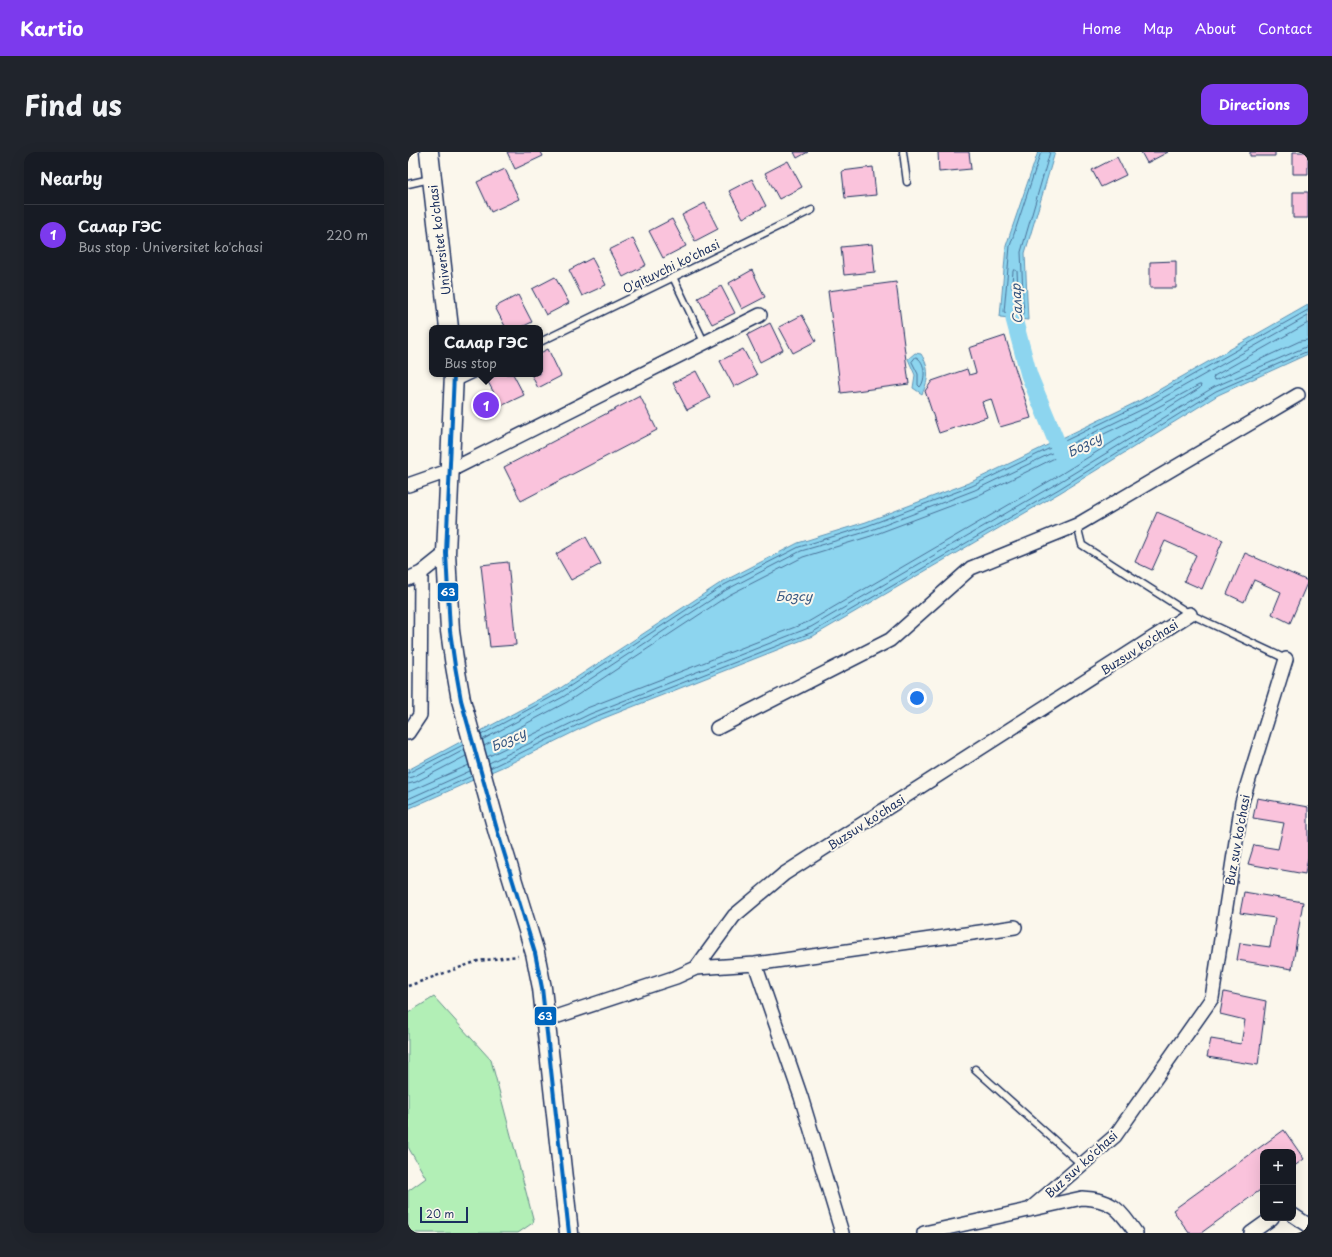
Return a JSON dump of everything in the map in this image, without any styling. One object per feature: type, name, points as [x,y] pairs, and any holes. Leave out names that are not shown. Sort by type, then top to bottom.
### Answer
[{"type":"main road","name":"Universitet ko'chasi","points":[[429,152],[449,325]]},
{"type":"main road","points":[[454,379],[446,553],[450,631],[461,700],[498,833],[535,954],[542,988],[569,1233]]},
{"type":"street","points":[[408,485],[451,470],[705,344],[760,315]]},
{"type":"street","points":[[717,728],[890,640],[971,568],[1077,525],[1298,395]]},
{"type":"street","points":[[408,579],[421,573],[446,553]]},
{"type":"street","points":[[408,734],[420,715],[421,573]]},
{"type":"street","name":"Buzsuv ko'chasi","points":[[546,1020],[676,977],[696,968],[734,916],[784,874],[1190,614]]},
{"type":"street","name":"Buz suv ko'chasi","points":[[1029,1210],[1115,1136],[1212,998],[1242,802],[1286,659]]},
{"type":"street","points":[[696,968],[755,964],[1015,927]]},
{"type":"street","points":[[755,964],[801,1096],[842,1233]]},
{"type":"street","points":[[924,1233],[960,1229],[1029,1210],[1082,1198],[1100,1199],[1119,1211],[1136,1233]]},
{"type":"street","points":[[1296,1216],[1308,1225]]},
{"type":"street","points":[[1251,1233],[1268,1221]]},
{"type":"lane","points":[[903,152],[907,182]]},
{"type":"lane","points":[[408,184],[432,179]]},
{"type":"lane","name":"O'qituvchi ko'chasi","points":[[543,341],[812,210]]},
{"type":"lane","points":[[672,277],[705,344]]},
{"type":"lane","name":"Buz suv ko'chasi","points":[[1077,525],[1082,545],[1190,614],[1286,659]]},
{"type":"lane","points":[[975,1069],[1082,1165]]},
{"type":"path","points":[[408,986],[478,961],[535,954]]},
{"type":"green space","points":[[434,997],[491,1060],[534,1222],[518,1233],[408,1233],[408,1191],[426,1178],[408,1147],[408,1013]]},
{"type":"water","name":"Салар","points":[[1038,152],[1055,152],[1025,253],[1028,320],[1000,317],[1006,246]]},
{"type":"water","name":"Бозсу","points":[[1308,305],[1308,354],[1218,395],[1061,492],[815,635],[594,722],[509,764],[408,809],[408,770],[559,689],[722,582],[798,543],[866,522],[971,482],[1141,400]]},
{"type":"water","points":[[915,353],[921,354],[926,364],[928,374],[922,394],[913,388],[915,375],[908,359]]},
{"type":"building","points":[[507,152],[541,152],[543,156],[515,169]]},
{"type":"building","points":[[794,152],[808,152],[797,158]]},
{"type":"building","points":[[938,152],[969,152],[971,169],[939,172]]},
{"type":"building","points":[[1141,152],[1168,152],[1147,163]]},
{"type":"building","points":[[1250,152],[1275,152],[1275,156],[1250,156]]},
{"type":"building","points":[[1293,152],[1308,152],[1308,174],[1293,174]]},
{"type":"building","points":[[1117,157],[1126,175],[1101,187],[1092,170]]},
{"type":"building","points":[[788,161],[802,187],[779,199],[765,173]]},
{"type":"building","points":[[873,167],[876,195],[845,198],[842,171]]},
{"type":"building","points":[[505,169],[519,199],[491,212],[477,182]]},
{"type":"building","points":[[752,179],[766,206],[743,218],[729,191]]},
{"type":"building","points":[[1293,192],[1308,192],[1308,218],[1293,218]]},
{"type":"building","points":[[705,203],[718,229],[695,241],[682,215]]},
{"type":"building","points":[[672,219],[686,246],[663,258],[649,231]]},
{"type":"building","points":[[633,238],[646,265],[623,277],[609,250]]},
{"type":"building","points":[[872,244],[875,272],[844,275],[841,247]]},
{"type":"building","points":[[592,258],[606,285],[582,296],[569,270]]},
{"type":"building","points":[[1176,261],[1176,288],[1150,288],[1150,262]]},
{"type":"building","points":[[752,270],[765,297],[742,309],[729,283]]},
{"type":"building","points":[[555,277],[569,303],[546,315],[532,289]]},
{"type":"building","points":[[896,282],[909,384],[841,393],[828,291]]},
{"type":"building","points":[[721,286],[735,313],[712,324],[698,298]]},
{"type":"building","points":[[518,295],[532,322],[526,325],[504,325],[495,307]]},
{"type":"building","points":[[802,315],[816,341],[793,353],[779,327]]},
{"type":"building","points":[[770,323],[783,350],[760,362],[747,335]]},
{"type":"building","points":[[1005,336],[1031,418],[1000,427],[991,399],[982,402],[987,417],[939,433],[925,391],[932,381],[967,369],[969,375],[976,373],[969,348]]},
{"type":"building","points":[[548,349],[561,376],[538,388],[532,377],[543,377],[543,352]]},
{"type":"building","points":[[743,349],[757,375],[734,387],[720,361]]},
{"type":"building","points":[[696,371],[710,398],[687,410],[673,383]]},
{"type":"building","points":[[493,377],[515,377],[524,395],[501,406],[487,380]]},
{"type":"building","points":[[640,396],[657,430],[521,501],[504,467]]},
{"type":"building","points":[[1157,512],[1223,540],[1202,589],[1184,581],[1196,555],[1165,541],[1152,570],[1135,562]]},
{"type":"building","points":[[586,537],[601,564],[571,580],[556,554]]},
{"type":"building","points":[[1245,553],[1308,581],[1290,623],[1272,614],[1281,592],[1254,580],[1244,602],[1227,594]]},
{"type":"building","points":[[508,562],[516,645],[490,647],[481,565]]},
{"type":"building","points":[[1257,798],[1308,807],[1308,857],[1305,874],[1248,864],[1254,845],[1278,849],[1284,823],[1253,818]]},
{"type":"building","points":[[1244,892],[1303,902],[1292,969],[1237,960],[1240,943],[1270,947],[1275,918],[1240,913]]},
{"type":"building","points":[[1224,992],[1266,1001],[1258,1065],[1207,1057],[1211,1039],[1241,1044],[1245,1020],[1220,1014]]},
{"type":"building","points":[[1284,1130],[1304,1159],[1296,1165],[1296,1149],[1260,1149],[1260,1190],[1201,1233],[1189,1233],[1173,1210]]},
{"type":"waterway","name":"Салар","points":[[1015,296],[1014,319],[1029,375],[1062,455]]},
{"type":"transit line","name":"63","points":[[454,377],[446,553],[450,631],[461,700],[498,833],[535,953],[542,988],[569,1233]]},
{"type":"place","name":"Салар ГЭС","points":[[486,405]]}]
